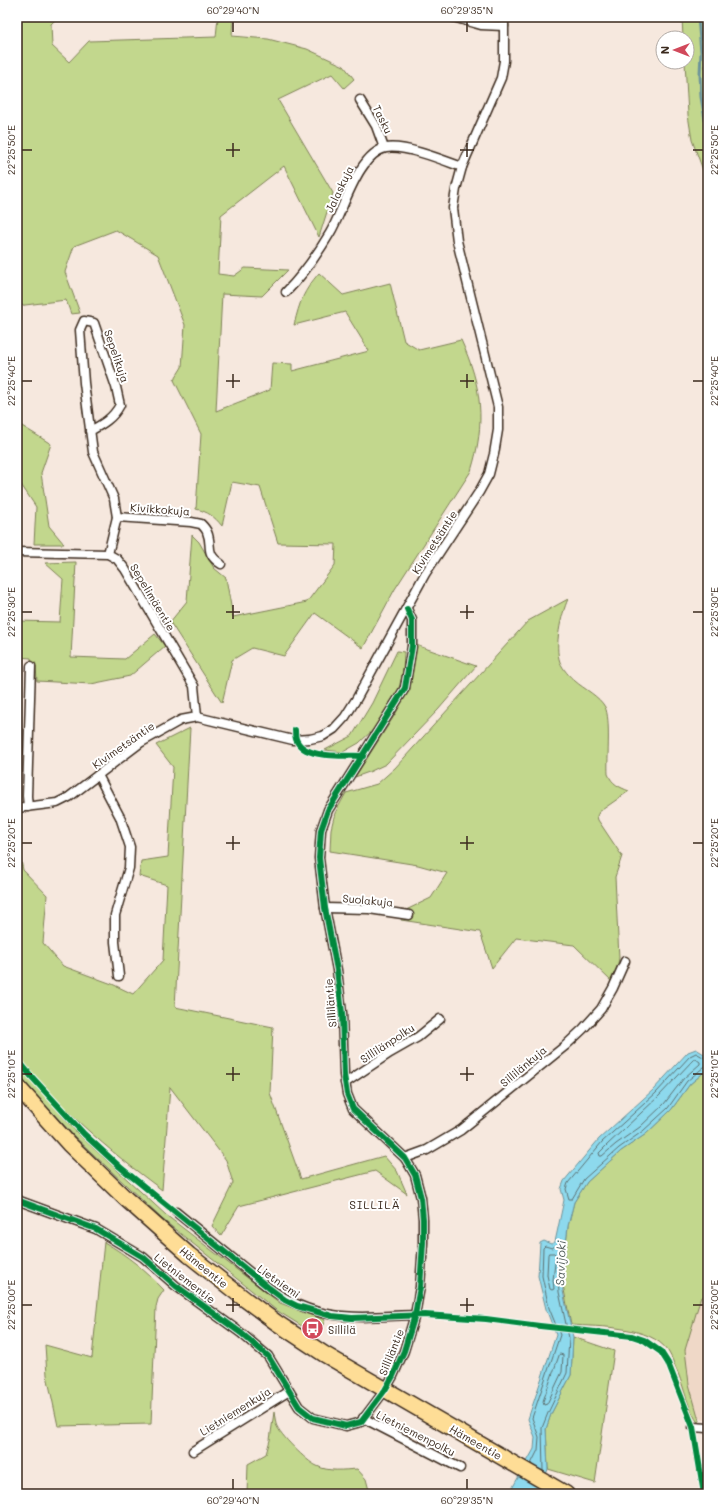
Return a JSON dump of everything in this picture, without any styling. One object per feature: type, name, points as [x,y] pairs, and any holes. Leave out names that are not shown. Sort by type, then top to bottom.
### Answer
[{"type":"highway","name":"Hämeentie","points":[[17,1086],[69,1144],[125,1198],[189,1255],[277,1323],[324,1354],[566,1494]]},
{"type":"street","points":[[453,17],[481,25],[504,26]]},
{"type":"street","name":"Kivimetsäntie","points":[[17,808],[57,803],[69,797],[140,743],[181,720],[197,717],[293,740],[310,740],[323,736],[334,729],[345,717],[357,698],[425,574],[479,492],[489,474],[494,454],[498,430],[498,407],[457,241],[453,208],[462,167],[501,78],[504,61],[504,17]]},
{"type":"street","name":"Tasku","points":[[360,100],[376,126],[384,148]]},
{"type":"street","points":[[384,148],[412,150],[462,167]]},
{"type":"street","name":"Jalaskuja","points":[[286,292],[301,277],[331,232],[362,166],[372,156],[384,148]]},
{"type":"street","name":"Sepelikuja","points":[[90,431],[114,415],[120,405],[116,387],[94,323],[84,321],[80,330],[84,383],[90,431],[93,452],[114,499],[117,517],[108,554]]},
{"type":"street","name":"Kivikkokuja","points":[[117,517],[201,524],[208,532],[210,551],[214,560],[221,564]]},
{"type":"street","points":[[17,552],[108,554]]},
{"type":"street","name":"Sepelimäentie","points":[[108,554],[117,559],[125,569],[194,686],[197,717]]},
{"type":"street","name":"Silliläntie","points":[[386,1390],[404,1351],[415,1315],[420,1287],[423,1243],[421,1198],[415,1175],[405,1158],[353,1109],[347,1094],[344,1075],[342,1013],[337,970],[325,908],[319,858],[321,830],[328,810],[405,688],[412,646],[412,620],[406,608]]},
{"type":"street","points":[[28,807],[27,796],[31,666]]},
{"type":"street","points":[[98,775],[120,818],[130,847],[129,868],[115,915],[115,942],[119,976]]},
{"type":"street","name":"Suolakuja","points":[[325,908],[369,909],[409,915]]},
{"type":"street","name":"Sillilänkuja","points":[[405,1158],[427,1150],[461,1130],[565,1046],[583,1029],[600,1009],[613,988],[626,961]]},
{"type":"street","name":"Sillilänpolku","points":[[345,1083],[390,1053],[418,1037],[440,1019]]},
{"type":"street","name":"Lietniementie","points":[[17,1200],[96,1228],[143,1258],[176,1286],[241,1333],[268,1356],[299,1407],[313,1418],[346,1426],[360,1422],[386,1390]]},
{"type":"street","name":"Lietniemi","points":[[176,1212],[269,1288],[285,1300],[298,1306],[332,1316],[352,1318],[415,1315]]},
{"type":"street","name":"Lietniemenkuja","points":[[193,1450],[289,1391]]},
{"type":"street","name":"Lietniemenpolku","points":[[363,1418],[460,1468]]},
{"type":"street","points":[[693,1427],[708,1428]]},
{"type":"shaded area","points":[[708,1296],[708,1422],[696,1416],[682,1388],[672,1351],[633,1305]]},
{"type":"green space","points":[[17,17],[58,17],[51,24],[52,46],[69,62],[89,41],[216,37],[218,17],[233,17],[232,36],[268,39],[307,49],[344,66],[354,79],[344,88],[332,74],[278,100],[333,193],[319,237],[284,166],[221,215],[218,274],[234,276],[245,268],[288,270],[262,296],[222,294],[216,411],[270,390],[272,363],[292,364],[292,371],[369,351],[345,312],[294,325],[303,297],[319,273],[343,295],[390,283],[404,341],[419,350],[461,340],[474,373],[480,405],[479,437],[471,471],[395,589],[363,648],[315,613],[284,656],[252,648],[232,660],[222,703],[170,622],[187,601],[192,535],[199,542],[214,568],[226,578],[233,617],[307,602],[335,565],[336,544],[278,543],[260,487],[232,482],[222,526],[210,515],[196,509],[201,434],[174,380],[182,367],[185,325],[158,255],[116,230],[74,246],[65,272],[80,313],[71,314],[66,300],[17,306]]},
{"type":"green space","points":[[682,17],[704,17],[705,72],[708,101],[708,184],[692,140],[688,115],[685,70],[695,70],[695,30],[683,30]]},
{"type":"green space","points":[[17,423],[51,444],[41,473],[49,526],[64,544],[34,544],[36,507],[20,483],[17,483]]},
{"type":"green space","points":[[76,562],[71,657],[125,659],[155,634],[165,646],[130,676],[91,684],[37,681],[36,666],[31,666],[31,658],[17,657],[17,621],[60,622],[63,579],[45,563]]},
{"type":"green space","points":[[568,599],[559,630],[558,655],[560,662],[564,670],[571,677],[595,696],[605,707],[608,720],[608,774],[616,785],[629,791],[599,812],[597,816],[598,820],[622,856],[615,877],[619,958],[614,984],[574,945],[516,938],[492,968],[480,932],[401,920],[404,911],[431,898],[447,873],[418,865],[330,851],[331,829],[335,813],[346,793],[377,784],[395,768],[528,621]]},
{"type":"green space","points":[[416,645],[476,666],[438,710],[386,764],[355,777],[396,713],[408,689]]},
{"type":"green space","points":[[397,651],[404,652],[403,672],[397,696],[376,727],[359,743],[343,752],[325,750],[352,736],[372,703]]},
{"type":"green space","points":[[190,728],[175,1007],[273,1027],[270,1093],[301,1179],[384,1156],[397,1171],[407,1194],[375,1171],[239,1206],[221,1236],[212,1226],[233,1183],[226,1160],[170,1087],[162,1190],[84,1127],[49,1092],[17,1054],[17,841],[23,870],[47,895],[43,943],[63,966],[112,984],[133,994],[163,960],[167,885],[139,876],[141,861],[168,857],[173,767],[156,745]]},
{"type":"green space","points":[[17,1063],[78,1134],[166,1215],[280,1303],[325,1320],[321,1329],[310,1325],[305,1328],[276,1310],[162,1219],[75,1137],[17,1075]]},
{"type":"green space","points":[[708,1069],[708,1253],[705,1259],[708,1261],[708,1296],[701,1297],[685,1350],[689,1384],[699,1424],[689,1406],[671,1356],[660,1342],[649,1336],[623,1329],[571,1325],[562,1280],[568,1226],[574,1202],[587,1182],[621,1151],[646,1134],[671,1110],[690,1084]]},
{"type":"green space","points":[[104,1242],[121,1252],[136,1264],[164,1290],[158,1299],[156,1307],[151,1424],[58,1426],[47,1375],[45,1345],[92,1358]]},
{"type":"green space","points":[[573,1337],[614,1351],[595,1483],[548,1469],[546,1429],[551,1414],[571,1375]]},
{"type":"green space","points":[[274,1412],[278,1429],[300,1454],[321,1468],[336,1470],[357,1469],[366,1479],[370,1494],[247,1494],[248,1464],[266,1454],[270,1440]]},
{"type":"water","name":"Savijoki","points":[[696,1049],[704,1054],[708,1054],[708,1069],[690,1084],[671,1110],[646,1134],[621,1151],[587,1182],[574,1202],[568,1226],[562,1280],[573,1337],[571,1375],[551,1414],[546,1429],[548,1469],[539,1494],[509,1494],[534,1449],[535,1437],[528,1419],[556,1335],[546,1309],[538,1276],[540,1243],[544,1241],[551,1244],[555,1242],[564,1200],[561,1189],[564,1181],[599,1139],[653,1090],[688,1052]]},
{"type":"waterway","points":[[698,17],[701,52],[701,97],[708,136]]},
{"type":"cycle path","points":[[17,1200],[96,1229],[143,1257],[176,1286],[241,1333],[268,1356],[299,1407],[313,1418],[346,1426],[361,1422],[385,1390],[404,1351],[415,1315],[420,1287],[423,1243],[421,1198],[415,1175],[405,1158],[353,1109],[347,1094],[344,1075],[342,1013],[337,970],[325,908],[319,858],[321,830],[328,810],[405,688],[412,646],[412,620],[407,609]]},
{"type":"cycle path","points":[[295,730],[295,736],[300,746],[307,750],[326,755],[363,756]]},
{"type":"cycle path","points":[[17,1059],[84,1134],[120,1167],[269,1288],[285,1300],[297,1306],[332,1316],[352,1318],[425,1315],[486,1319],[632,1336],[644,1340],[661,1352],[668,1363],[693,1427],[704,1494]]},
{"type":"place","name":"Sillilä","points":[[312,1329]]},
{"type":"district","name":"SILLILÄ","points":[[375,1204]]}]
